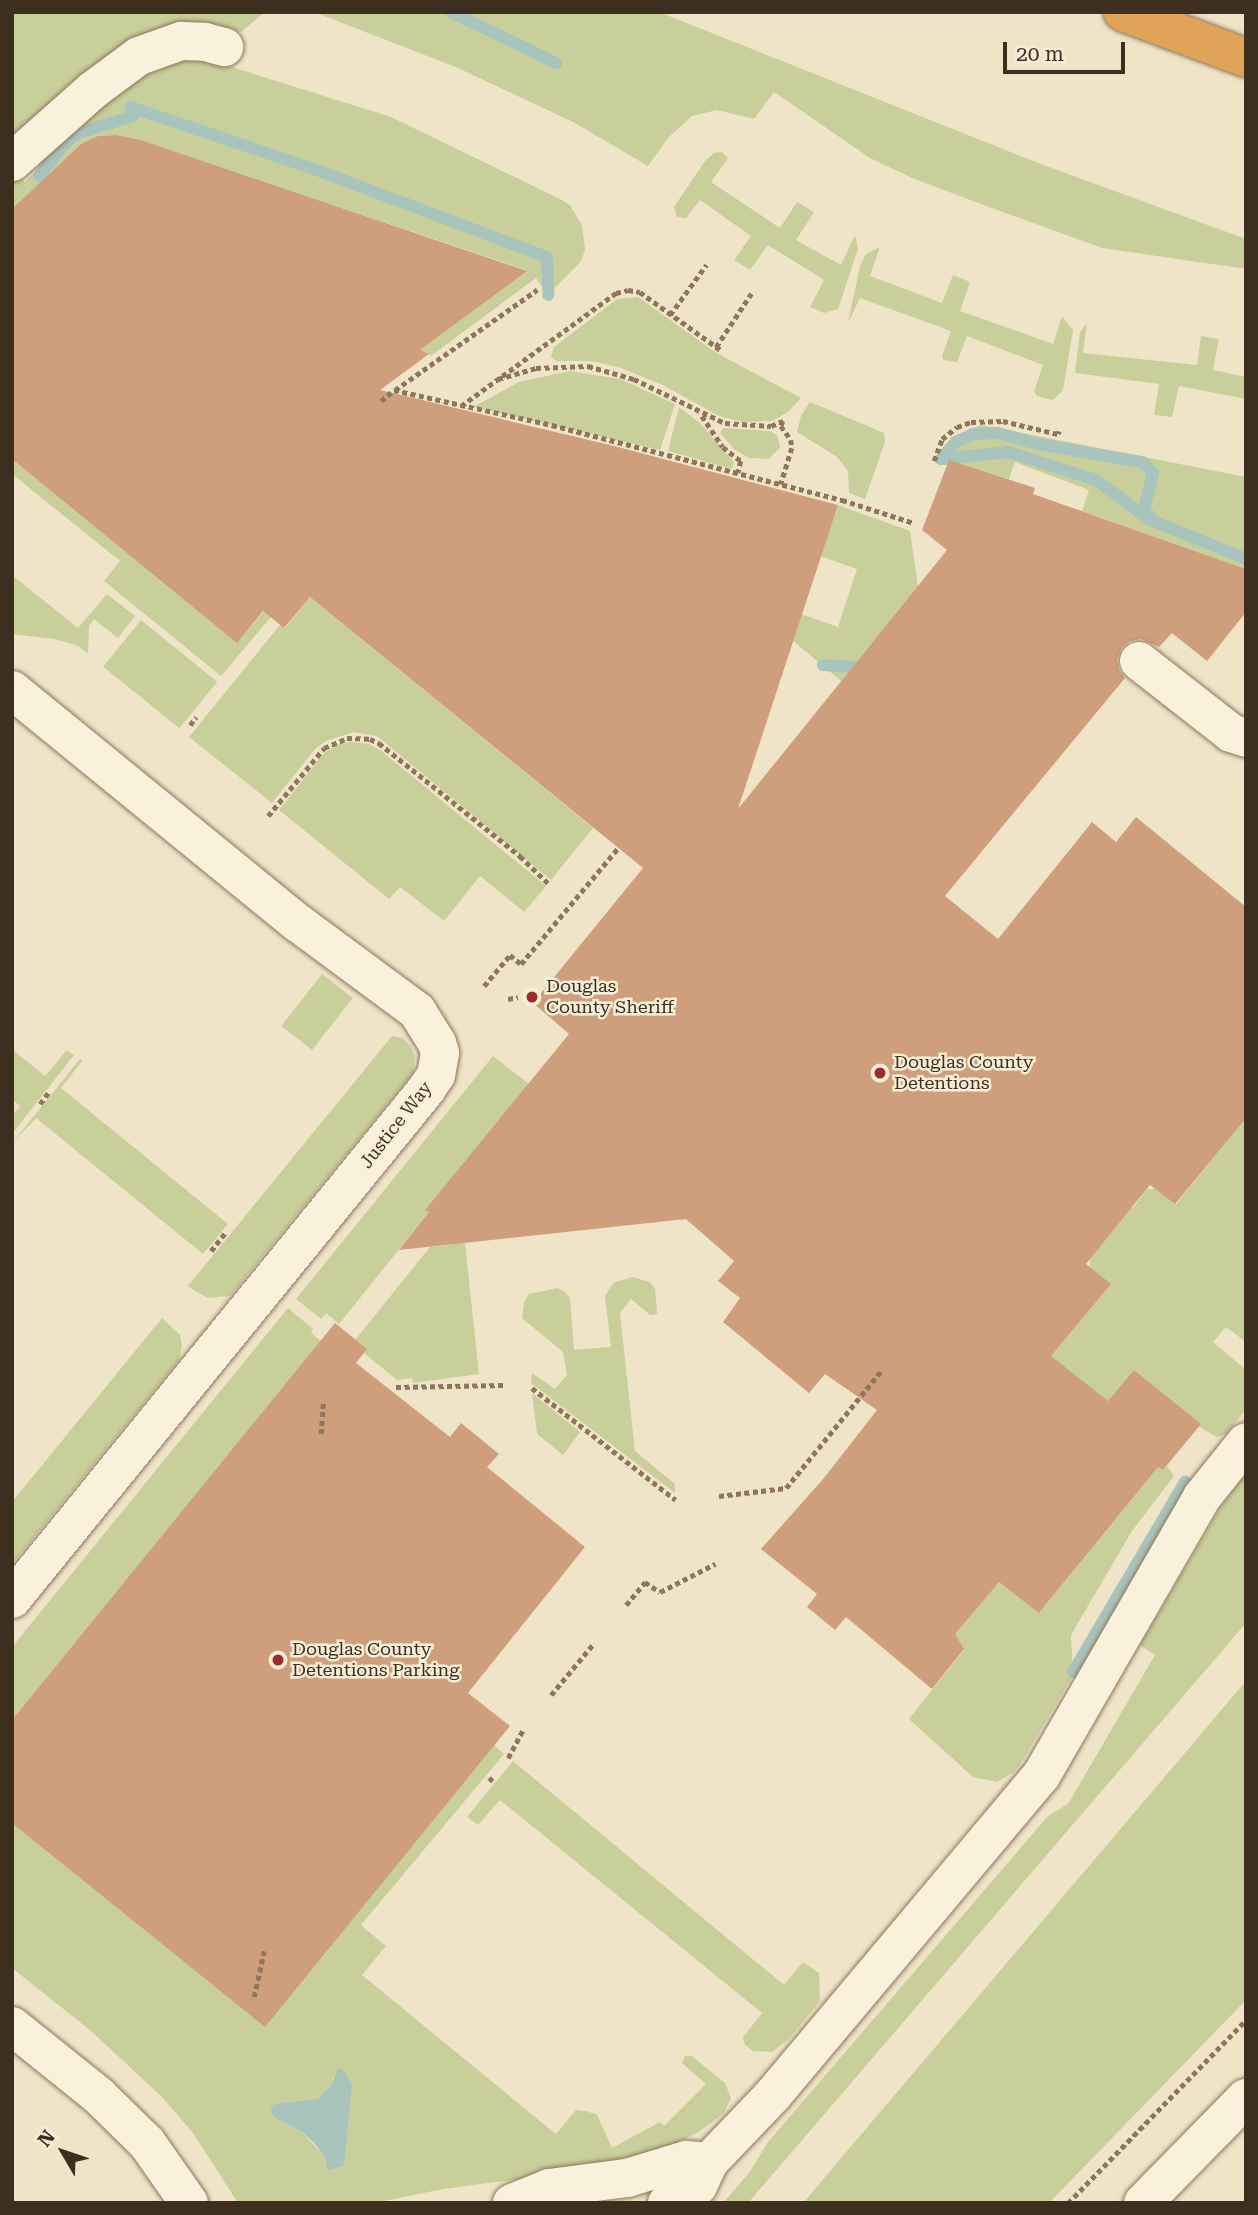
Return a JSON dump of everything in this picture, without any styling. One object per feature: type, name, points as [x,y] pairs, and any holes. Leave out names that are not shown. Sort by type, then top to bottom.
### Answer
[{"type":"highway","points":[[1123,12],[1246,58]]},
{"type":"street","points":[[12,162],[93,90],[139,56],[181,41],[205,42],[224,47]]},
{"type":"street","points":[[1139,661],[1231,733],[1246,738]]},
{"type":"street","name":"Justice Way","points":[[12,690],[298,923],[416,1011],[437,1043],[440,1053],[436,1075],[426,1090],[12,1599]]},
{"type":"street","points":[[667,2203],[698,2186],[709,2162],[773,2095],[1041,1776],[1202,1497],[1246,1442]]},
{"type":"street","points":[[12,2026],[99,2096],[147,2143],[189,2203]]},
{"type":"street","points":[[1143,2203],[1246,2098]]},
{"type":"street","points":[[512,2203],[549,2188],[627,2178],[686,2160],[709,2162]]},
{"type":"path","points":[[670,315],[706,265]]},
{"type":"path","points":[[381,401],[537,290]]},
{"type":"path","points":[[461,406],[616,293],[628,290],[640,292],[722,351]]},
{"type":"path","points":[[716,347],[751,294]]},
{"type":"path","points":[[498,379],[536,368],[588,366],[634,379],[725,424],[771,426],[783,421],[781,426],[791,440],[792,448],[781,484]]},
{"type":"path","points":[[394,390],[552,425],[781,484],[914,523]]},
{"type":"path","points":[[700,412],[723,447],[741,461],[738,473]]},
{"type":"path","points":[[934,461],[942,439],[971,422],[1003,421],[1058,434],[1059,431]]},
{"type":"path","points":[[190,724],[196,717]]},
{"type":"path","points":[[268,816],[324,748],[347,738],[370,739],[520,856],[548,883]]},
{"type":"path","points":[[484,986],[510,955],[521,964],[618,848]]},
{"type":"path","points":[[508,999],[518,997]]},
{"type":"path","points":[[40,1104],[48,1093]]},
{"type":"path","points":[[211,1251],[225,1233]]},
{"type":"path","points":[[719,1496],[786,1488],[882,1370]]},
{"type":"path","points":[[396,1387],[504,1385]]},
{"type":"path","points":[[532,1388],[676,1500]]},
{"type":"path","points":[[321,1434],[323,1402]]},
{"type":"path","points":[[638,1577],[660,1592],[715,1564]]},
{"type":"path","points":[[626,1605],[645,1582]]},
{"type":"path","points":[[551,1695],[594,1643]]},
{"type":"path","points":[[508,1758],[523,1730]]},
{"type":"path","points":[[489,1781],[494,1776]]},
{"type":"path","points":[[254,1997],[264,1951]]},
{"type":"path","points":[[1068,2203],[1246,2020]]},
{"type":"green space","points":[[12,12],[265,12],[241,32],[222,27],[12,145]]},
{"type":"green space","points":[[314,12],[659,12],[1038,163],[1246,239],[1246,269],[1102,248],[989,207],[912,178],[870,158],[774,92],[754,119],[717,110],[692,116],[668,138],[648,166],[573,122],[458,68]]},
{"type":"green space","points":[[174,55],[219,63],[391,117],[560,199],[570,205],[582,225],[585,250],[581,261],[548,295],[536,278],[431,356],[420,350],[526,270],[141,140],[116,135],[98,136],[12,209],[12,176],[16,173],[25,182],[40,167],[32,158],[96,102]]},
{"type":"green space","points":[[722,152],[728,158],[711,182],[780,228],[797,202],[814,212],[796,240],[841,265],[855,235],[858,249],[838,309],[824,313],[810,307],[824,280],[768,245],[750,270],[734,260],[751,236],[700,200],[686,218],[677,217],[674,207],[705,161],[714,153]]},
{"type":"green space","points":[[880,247],[870,276],[942,303],[953,275],[970,282],[960,311],[1053,344],[1062,316],[1073,330],[1063,390],[1053,400],[1037,396],[1034,391],[1043,365],[967,336],[957,362],[943,360],[951,331],[860,298],[848,323],[860,266],[866,254]]},
{"type":"green space","points":[[638,297],[715,352],[801,398],[788,412],[772,421],[743,422],[719,416],[663,385],[618,367],[591,361],[556,361],[551,357],[554,347],[617,299]]},
{"type":"green space","points":[[1087,323],[1083,353],[1197,365],[1201,336],[1219,339],[1213,370],[1246,377],[1246,399],[1179,386],[1172,417],[1154,415],[1159,384],[1075,373],[1080,332]]},
{"type":"green space","points":[[570,371],[620,379],[675,404],[660,450],[473,407],[519,382]]},
{"type":"green space","points":[[810,402],[884,433],[885,442],[865,499],[849,493],[848,471],[837,457],[797,432],[801,416]]},
{"type":"green space","points":[[679,407],[700,423],[734,462],[732,469],[668,451]]},
{"type":"green space","points":[[981,425],[1246,477],[1246,569],[1082,511],[1089,490],[1015,462],[1009,479],[949,461],[947,465],[932,460],[952,437]]},
{"type":"green space","points":[[723,428],[770,431],[777,435],[780,447],[769,459],[749,458],[734,449],[720,433]]},
{"type":"green space","points":[[12,459],[237,642],[264,611],[271,617],[221,676],[104,581],[120,561],[12,474]]},
{"type":"green space","points":[[838,505],[910,531],[918,587],[841,681],[792,640],[801,614],[838,627],[857,569],[820,556]]},
{"type":"green space","points":[[12,575],[78,628],[107,594],[135,616],[118,638],[94,619],[89,626],[88,654],[78,646],[55,639],[12,634]]},
{"type":"green space","points":[[310,597],[593,828],[551,880],[377,736],[354,732],[326,741],[316,748],[272,803],[189,737],[280,625],[285,628]]},
{"type":"green space","points":[[141,620],[217,682],[179,728],[103,667]]},
{"type":"green space","points":[[339,744],[369,744],[380,750],[546,886],[524,912],[480,876],[444,921],[400,887],[389,899],[279,810],[324,753]]},
{"type":"green space","points":[[322,974],[353,998],[312,1050],[281,1026]]},
{"type":"green space","points":[[392,1036],[403,1038],[411,1047],[415,1057],[413,1073],[230,1296],[208,1298],[193,1290],[188,1286]]},
{"type":"green space","points":[[12,1049],[45,1076],[67,1050],[74,1055],[12,1134],[12,1116],[20,1106],[12,1099]]},
{"type":"green space","points":[[493,1056],[529,1084],[425,1210],[429,1212],[339,1324],[326,1313],[321,1319],[296,1299]]},
{"type":"green space","points":[[80,1059],[82,1061],[61,1088],[228,1224],[203,1254],[36,1118],[13,1142]]},
{"type":"green space","points":[[1246,1062],[1246,1342],[1226,1327],[1213,1342],[1246,1370],[1246,1409],[1226,1434],[1217,1437],[1199,1427],[1200,1424],[1134,1370],[1108,1401],[1041,1368],[1111,1284],[1090,1268],[1090,1258],[1045,1137],[1133,1208],[1147,1189],[1156,1189],[1176,1204],[1243,1121]]},
{"type":"green space","points":[[457,1235],[465,1243],[479,1374],[413,1383],[412,1378],[397,1380],[364,1353],[367,1349],[355,1340],[430,1247],[449,1245]]},
{"type":"green space","points":[[632,1277],[650,1282],[655,1289],[657,1314],[650,1315],[631,1299],[620,1313],[635,1451],[675,1484],[675,1493],[531,1383],[532,1373],[555,1389],[567,1375],[563,1352],[522,1318],[524,1302],[529,1294],[558,1288],[570,1298],[574,1350],[611,1347],[605,1296],[613,1283]]},
{"type":"green space","points":[[288,1308],[313,1329],[311,1333],[321,1341],[12,1720],[12,1647]]},
{"type":"green space","points":[[162,1318],[180,1335],[182,1346],[179,1360],[12,1564],[12,1502]]},
{"type":"green space","points":[[532,1393],[580,1432],[563,1455],[537,1434]]},
{"type":"green space","points":[[1167,1466],[1174,1476],[1132,1531],[1071,1636],[1073,1672],[1070,1680],[1021,1763],[1014,1772],[997,1782],[973,1777],[909,1719],[964,1650],[952,1630],[999,1582],[1040,1612],[1158,1467],[1163,1470]]},
{"type":"green space","points":[[1246,1474],[1246,1623],[748,2203],[723,2203],[749,2173],[768,2142],[1048,1816],[1068,1804],[1155,1655],[1140,1645],[1222,1505]]},
{"type":"green space","points":[[1246,1681],[1246,2000],[1049,2203],[803,2203]]},
{"type":"green space","points":[[494,1745],[504,1754],[361,1925],[386,1946],[362,1975],[556,2134],[576,2110],[597,2115],[612,2148],[660,2122],[664,2126],[706,2084],[682,2063],[685,2056],[692,2056],[725,2083],[731,2098],[724,2113],[699,2132],[656,2152],[602,2168],[443,2189],[375,2203],[238,2203],[193,2133],[161,2096],[91,2031],[12,1968],[12,1823]],"holes":[[[334,2076],[344,2140],[343,2166],[325,2162],[324,2156],[302,2132],[277,2119],[277,2103],[317,2099],[331,2085]]]},
{"type":"green space","points":[[513,1761],[784,1985],[803,1962],[819,1973],[820,2001],[789,2039],[772,2052],[753,2051],[745,2045],[743,2037],[762,2013],[500,1800],[478,1825],[467,1817]]},
{"type":"water","points":[[338,2069],[343,2069],[352,2085],[344,2166],[328,2170],[324,2156],[314,2143],[302,2132],[277,2119],[272,2114],[271,2107],[277,2103],[317,2099],[331,2085]]},
{"type":"building","points":[[116,135],[141,140],[527,271],[420,350],[429,354],[380,390],[614,446],[838,505],[738,809],[947,550],[922,530],[949,460],[1035,488],[1033,494],[1246,569],[1246,612],[1207,661],[1172,633],[1159,647],[1141,639],[1130,641],[1122,647],[1117,659],[1119,670],[1125,678],[945,896],[998,939],[1092,822],[1116,842],[1136,817],[1246,907],[1246,1118],[1175,1204],[1150,1185],[1086,1264],[1111,1284],[1051,1356],[1108,1401],[1134,1370],[1201,1424],[1163,1470],[1158,1467],[1039,1613],[999,1582],[955,1634],[964,1649],[932,1689],[846,1617],[835,1630],[807,1607],[817,1594],[761,1549],[824,1478],[877,1410],[825,1374],[809,1393],[723,1322],[740,1298],[718,1281],[734,1261],[686,1219],[399,1250],[429,1212],[425,1210],[569,1034],[533,1003],[643,868],[310,597],[284,628],[263,611],[237,643],[12,459],[12,209],[81,144],[98,136]]},
{"type":"building","name":"Douglas County Detentions Parking","points":[[335,1323],[367,1349],[356,1363],[450,1437],[461,1423],[499,1454],[487,1467],[585,1547],[468,1693],[510,1726],[265,2027],[12,1823],[12,1720]]},
{"type":"waterway","points":[[451,12],[556,63]]},
{"type":"waterway","points":[[130,107],[314,169],[547,257],[548,295]]},
{"type":"waterway","points":[[39,176],[65,143],[79,133],[133,116],[134,108]]},
{"type":"waterway","points":[[941,459],[956,442],[973,434],[998,433],[1038,444],[1142,462],[1153,473],[1144,508],[1153,521],[1246,559]]},
{"type":"waterway","points":[[941,459],[1008,452],[1096,480],[1150,520]]},
{"type":"waterway","points":[[823,665],[853,667]]},
{"type":"waterway","points":[[1073,1672],[1185,1482]]},
{"type":"place","name":"Douglas County Sheriff","points":[[532,997]]},
{"type":"place","name":"Douglas County Detentions","points":[[880,1073]]},
{"type":"place","name":"Douglas County Detentions Parking","points":[[278,1660]]}]
